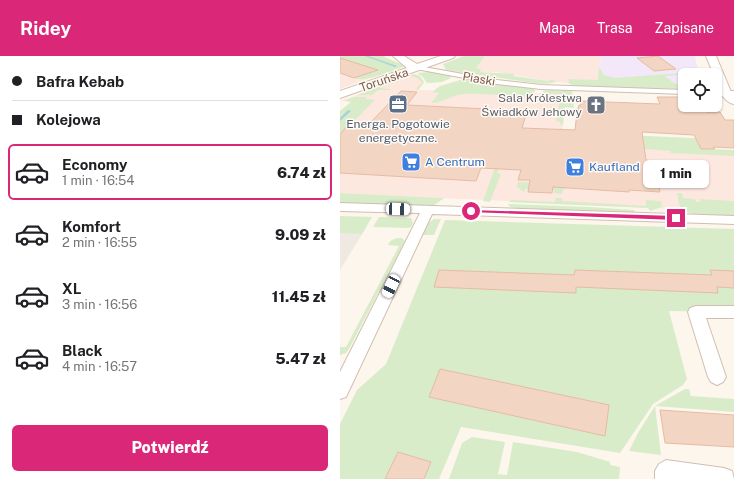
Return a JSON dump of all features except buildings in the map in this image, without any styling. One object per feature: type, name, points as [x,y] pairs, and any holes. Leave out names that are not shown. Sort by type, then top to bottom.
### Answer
[{"type":"street","points":[[398,56],[409,65],[418,68]]},
{"type":"street","name":"Toruńska","points":[[340,95],[450,56]]},
{"type":"street","points":[[711,56],[725,93],[734,101]]},
{"type":"street","name":"Piaski","points":[[418,68],[529,86],[574,89],[678,92]]},
{"type":"street","points":[[340,207],[734,220]]},
{"type":"street","points":[[340,391],[428,210]]},
{"type":"street","points":[[717,377],[696,312],[734,312]]},
{"type":"street","points":[[666,479],[666,471],[724,479]]},
{"type":"shaded area","points":[[340,56],[392,70],[340,89]]},
{"type":"shaded area","points":[[485,56],[601,56],[598,81],[569,79],[568,83],[557,82],[552,79],[549,81],[496,72],[479,72],[481,69],[476,68]]},
{"type":"shaded area","points":[[601,56],[695,56],[698,68],[678,68],[678,88],[597,87]]},
{"type":"shaded area","points":[[414,74],[420,76],[424,82],[419,90],[566,94],[561,142],[734,150],[734,212],[340,193],[340,126],[367,98],[354,97],[340,101],[357,95],[369,95],[378,87]]},
{"type":"shaded area","points":[[340,226],[367,226],[340,270]]},
{"type":"green space","points":[[340,56],[385,56],[384,57],[406,66],[366,79],[359,79],[354,78],[378,70],[340,58]]},
{"type":"green space","points":[[464,56],[485,56],[476,68],[481,69],[480,72],[515,74],[513,76],[549,81],[552,79],[557,82],[544,84],[446,70],[443,64]]},
{"type":"green space","points":[[599,67],[604,75],[614,78],[678,73],[678,75],[665,76],[678,84],[678,89],[575,86],[568,83],[569,79],[598,80]]},
{"type":"green space","points":[[429,72],[449,75],[451,78],[442,82],[427,83],[422,76],[417,73]]},
{"type":"green space","points":[[414,74],[420,76],[424,82],[418,90],[416,89],[422,82],[411,76],[380,88],[391,89],[390,90],[378,90],[372,95],[357,95]]},
{"type":"green space","points":[[464,79],[531,88],[535,90],[533,95],[524,96],[464,94],[431,103],[439,93],[432,92],[440,86]]},
{"type":"green space","points":[[543,91],[572,91],[574,108],[565,107],[563,125],[556,121],[561,94],[543,94]]},
{"type":"green space","points":[[354,97],[367,97],[366,99],[375,100],[340,135],[340,111],[351,102],[344,101]]},
{"type":"green space","points":[[574,108],[613,109],[638,115],[577,112]]},
{"type":"green space","points":[[560,128],[570,132],[582,133],[734,140],[696,139],[701,149],[734,150],[734,156],[671,153],[670,151],[621,147],[499,168],[497,173],[501,174],[490,202],[483,201],[505,139],[559,131]]},
{"type":"green space","points":[[518,182],[567,185],[566,189],[563,189],[562,194],[554,193],[554,190],[525,189],[524,192],[517,187]]},
{"type":"green space","points":[[340,193],[444,198],[433,206],[340,203]]},
{"type":"green space","points":[[677,193],[682,193],[683,198],[695,199],[696,202],[700,202],[699,199],[734,201],[734,216],[698,215],[685,211],[680,206]]},
{"type":"green space","points":[[556,198],[562,198],[562,201],[646,206],[646,200],[661,201],[662,207],[650,211],[648,208],[508,202],[512,200],[555,202]]},
{"type":"green space","points":[[508,204],[634,210],[635,213],[515,208],[510,207]]},
{"type":"green space","points":[[340,216],[372,217],[362,234],[340,233]]},
{"type":"green space","points":[[379,217],[411,218],[413,223],[411,227],[408,228],[373,227]]},
{"type":"green space","points":[[434,219],[441,219],[434,235],[423,235],[427,224]]},
{"type":"green space","points":[[445,220],[734,229],[734,312],[669,311],[687,379],[683,385],[653,404],[620,453],[461,427],[439,479],[340,479],[340,424],[357,390],[386,364]]},
{"type":"green space","points":[[402,238],[405,241],[350,347],[346,353],[340,355],[340,347],[346,347],[399,246],[388,245],[390,241]]},
{"type":"green space","points":[[685,389],[689,389],[691,396],[734,399],[734,412],[655,406]]},
{"type":"green space","points":[[655,406],[661,455],[629,451],[638,433]]},
{"type":"green space","points":[[472,437],[505,442],[498,474],[507,475],[513,442],[577,452],[610,462],[610,465],[620,467],[619,479],[449,479],[462,443]]},
{"type":"waterway","points":[[366,56],[396,66]]},
{"type":"waterway","points":[[340,120],[349,111]]},
{"type":"place","name":"Energa. Pogotowie energetyczne.","points":[[398,104]]},
{"type":"place","name":"Sala Królestwa Świadków Jehowy","points":[[596,105]]},
{"type":"place","name":"A Centrum","points":[[411,162]]},
{"type":"place","name":"Kaufland","points":[[575,167]]},
{"type":"route","points":[[471,211],[676,218]]}]
